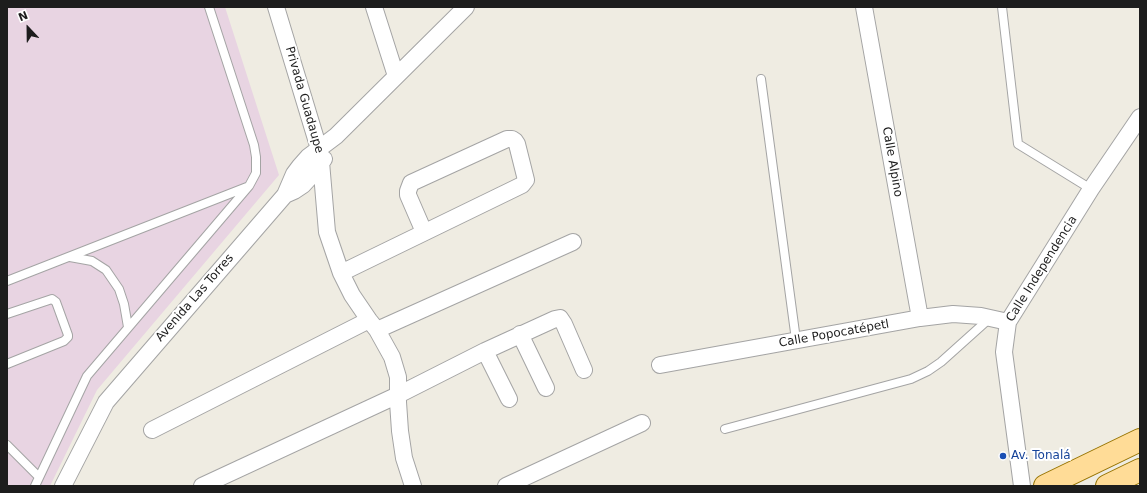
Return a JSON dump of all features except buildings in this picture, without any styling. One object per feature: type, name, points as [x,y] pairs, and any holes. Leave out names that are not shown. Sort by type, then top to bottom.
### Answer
[{"type":"main road","points":[[1044,486],[1140,440]]},
{"type":"main road","points":[[1107,486],[1140,470]]},
{"type":"street","name":"Privada Guadaupe","points":[[276,7],[320,156],[327,232],[341,273],[352,295],[373,325],[392,357],[398,377],[400,431],[404,458],[412,486]]},
{"type":"street","points":[[374,7],[396,76]]},
{"type":"street","name":"Avenida Las Torres","points":[[63,486],[106,402],[285,195],[303,185],[320,156],[336,136],[466,7]]},
{"type":"street","name":"Calle Alpino","points":[[864,7],[920,318]]},
{"type":"street","name":"Calle Independencia","points":[[1022,486],[1004,352],[1008,322],[1091,189],[1140,117]]},
{"type":"street","points":[[341,273],[522,185],[526,180],[526,176],[515,141],[512,139],[504,140],[410,183],[408,195],[424,232]]},
{"type":"street","points":[[152,430],[373,325],[573,242]]},
{"type":"street","name":"Calle Popocatépetl","points":[[660,365],[920,318],[953,314],[981,316],[1008,322]]},
{"type":"street","points":[[202,486],[398,395],[520,334],[555,319],[560,318],[564,324],[584,370]]},
{"type":"street","points":[[520,334],[546,388]]},
{"type":"street","points":[[485,352],[509,399]]},
{"type":"street","points":[[506,486],[642,423]]},
{"type":"lane","points":[[35,486],[87,376],[249,186],[256,173],[254,145],[209,7]]},
{"type":"lane","points":[[1002,7],[1018,144],[1091,189]]},
{"type":"lane","points":[[762,79],[796,340]]},
{"type":"lane","points":[[7,281],[249,186]]},
{"type":"lane","points":[[69,256],[92,261],[106,270],[119,289],[124,304],[128,327]]},
{"type":"lane","points":[[7,314],[52,299],[56,302],[68,337],[64,341],[7,364]]},
{"type":"lane","points":[[725,429],[911,379],[928,371],[941,362],[990,318]]},
{"type":"lane","points":[[7,445],[39,477]]},
{"type":"shaded area","points":[[7,7],[225,7],[279,175],[97,390],[50,486],[7,486]]},
{"type":"place","name":"Av. Tonalá","points":[[1003,456]]}]
